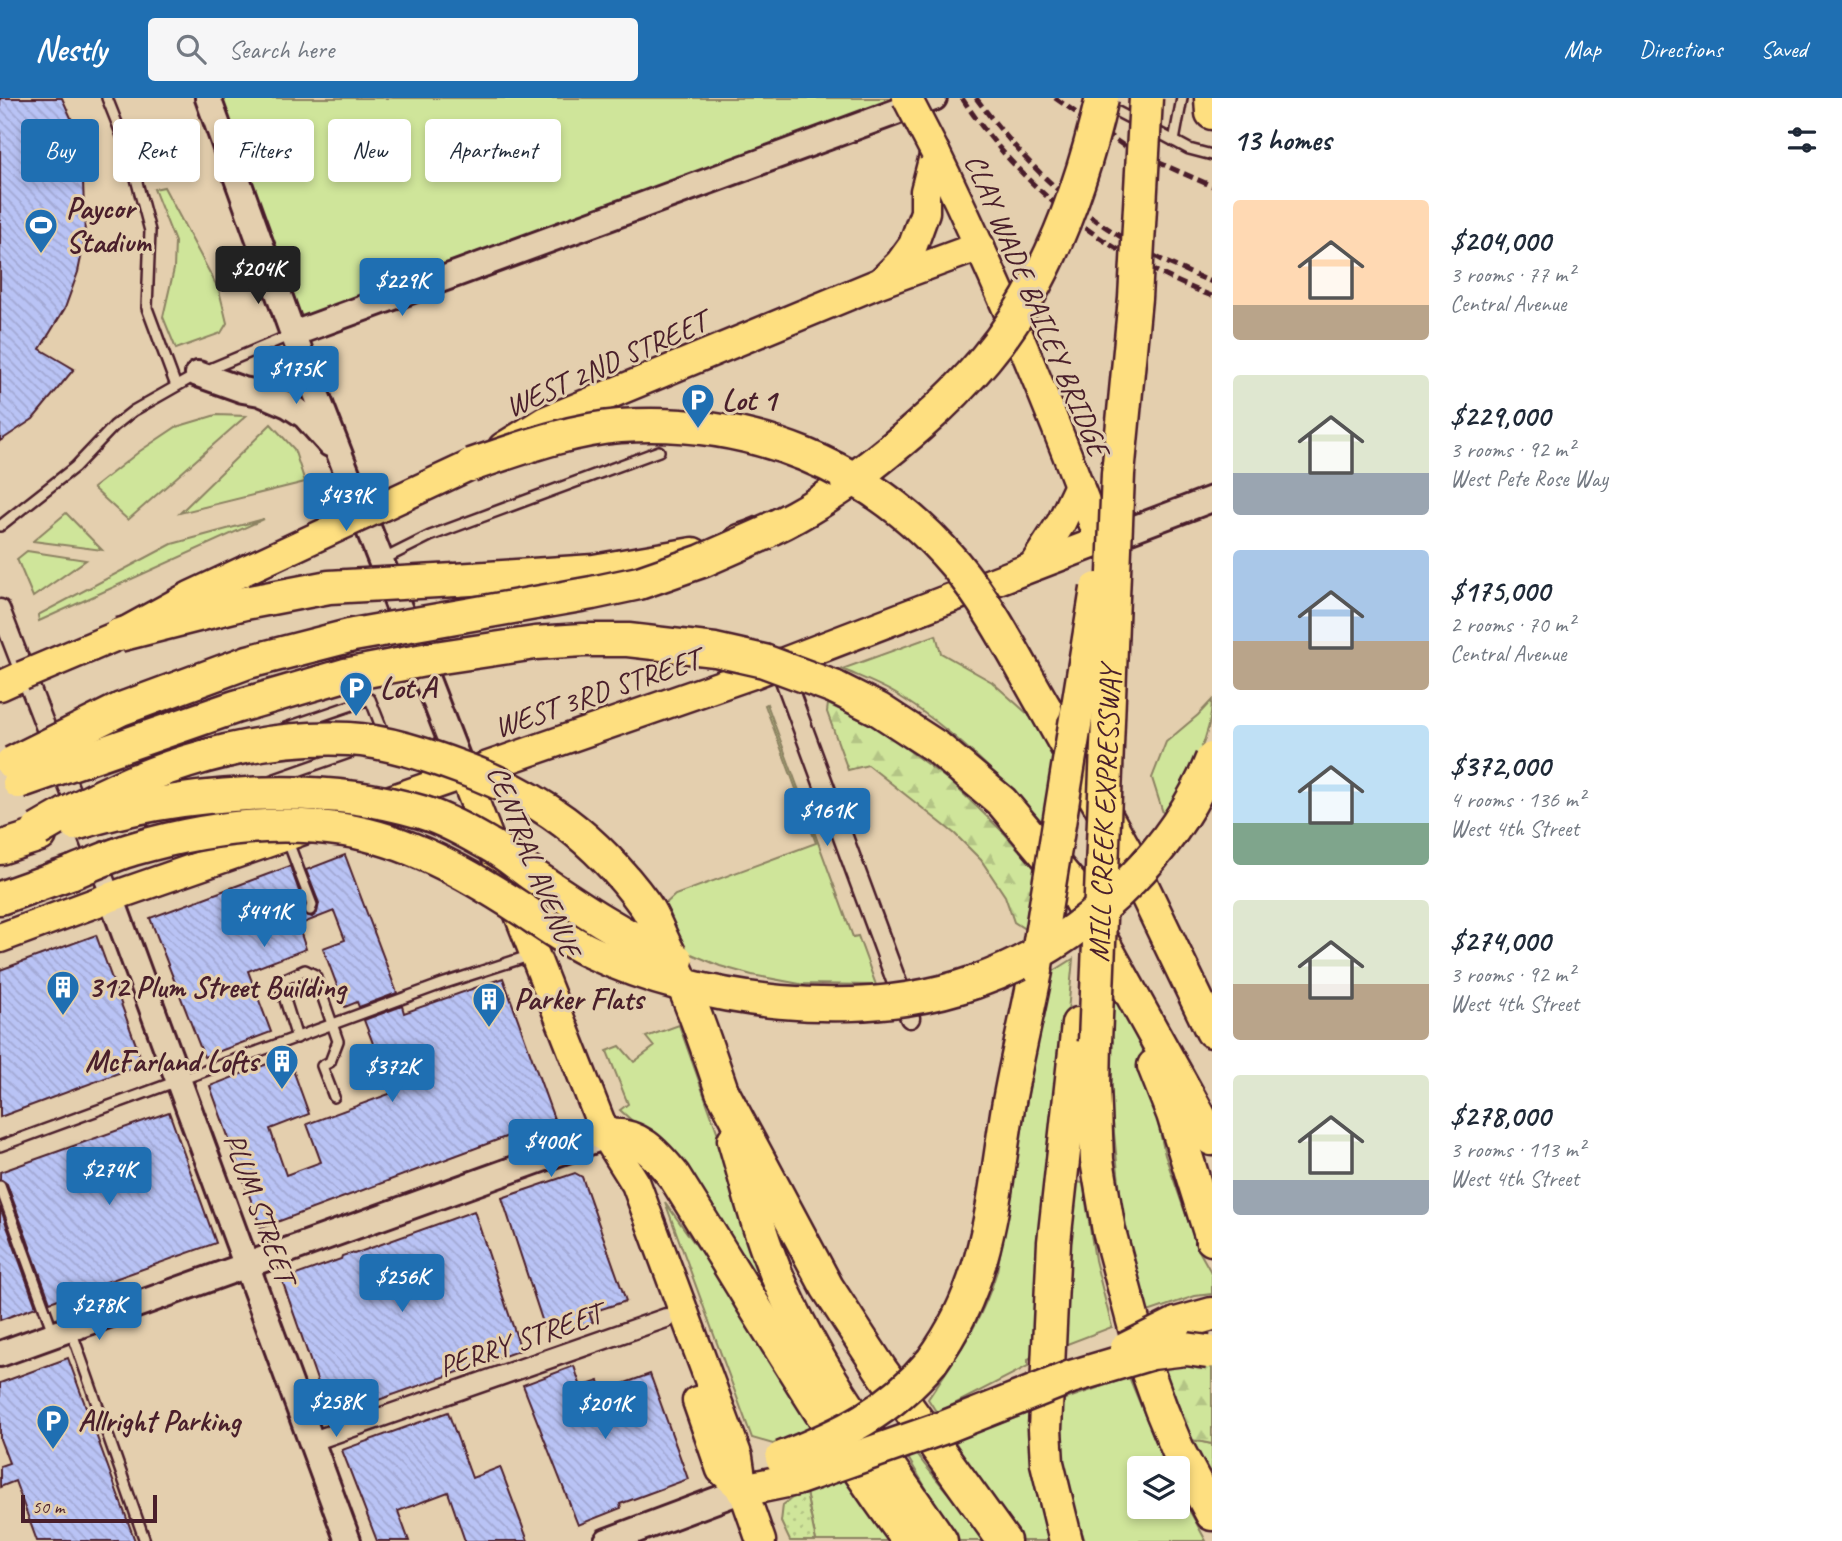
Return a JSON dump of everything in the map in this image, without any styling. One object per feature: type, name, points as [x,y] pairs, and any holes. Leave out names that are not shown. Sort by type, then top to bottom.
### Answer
[{"type":"highway","points":[[8,775],[121,709],[248,662],[353,635],[639,583],[702,561],[766,533],[804,512],[847,484],[895,447],[937,410],[986,358],[1020,310],[1053,248],[1076,191],[1102,98]]},
{"type":"highway","name":"MILL CREEK EXPRESSWAY","points":[[1086,1033],[1101,874],[1118,474],[1135,298],[1146,98]]},
{"type":"highway","points":[[1211,98],[1212,113]]},
{"type":"highway","points":[[471,465],[541,442],[619,426],[721,430],[772,442],[806,455],[890,500],[933,539],[976,592],[1124,848],[1212,1031]]},
{"type":"highway","points":[[789,1468],[841,1433],[876,1414],[906,1390],[932,1361],[957,1325],[973,1288],[981,1262],[1035,971],[1088,635],[1118,474]]},
{"type":"highway","points":[[119,635],[245,603],[329,587],[594,571],[696,553],[766,533]]},
{"type":"highway","points":[[8,775],[345,675],[446,656],[583,639],[628,640],[715,650],[764,661],[834,687],[909,729],[939,748],[1002,802],[1070,883],[1212,1139]]},
{"type":"highway","points":[[23,839],[75,808],[124,784],[204,757],[257,744],[351,739],[421,753],[492,779],[548,809],[598,849],[647,907],[698,1021],[722,1091],[770,1258],[800,1324],[834,1386],[941,1541]]},
{"type":"highway","points":[[0,898],[132,849],[193,835],[276,825],[345,830],[384,839],[436,860],[489,888],[567,940],[592,953],[653,976],[736,996],[846,1003],[907,998],[952,989],[999,972],[1054,945],[1105,905],[1157,854],[1181,819],[1212,759]]},
{"type":"highway","points":[[23,839],[103,815],[221,796],[279,794],[374,801],[422,812],[491,845],[607,925],[654,951],[719,978],[749,987],[846,1003]]},
{"type":"highway","points":[[1119,969],[1173,1114],[1212,1239]]},
{"type":"highway","points":[[1086,1033],[1094,1086],[1097,1160],[1109,1231],[1144,1362],[1161,1409],[1178,1450],[1212,1514]]},
{"type":"highway","points":[[1066,1541],[1049,1475],[1045,1429],[1054,1242],[1086,1033]]},
{"type":"highway","points":[[722,1091],[827,1287],[881,1370],[1004,1541]]},
{"type":"highway","points":[[606,1136],[622,1135],[642,1143],[659,1157],[674,1176],[837,1436],[879,1501],[909,1541]]},
{"type":"highway","points":[[743,1490],[764,1467],[789,1468],[945,1427],[1071,1377],[1198,1318]]},
{"type":"highway","points":[[1071,1377],[1152,1353],[1186,1349],[1210,1353]]},
{"type":"main road","name":"CENTRAL AVENUE","points":[[208,98],[293,334],[606,1136],[636,1184],[738,1457],[743,1490],[761,1541]]},
{"type":"main road","points":[[293,334],[923,99]]},
{"type":"main road","name":"CLAY WADE BAILEY BRIDGE","points":[[923,99],[935,152],[980,246],[1100,541]]},
{"type":"main road","points":[[879,283],[901,263],[913,244],[925,212],[925,191],[935,152]]},
{"type":"main road","name":"WEST 2ND STREET","points":[[0,686],[119,635],[190,596],[471,465],[545,421],[879,283],[980,246]]},
{"type":"main road","points":[[198,374],[288,404],[305,416],[343,460]]},
{"type":"main road","points":[[1033,566],[1061,523],[1079,485]]},
{"type":"main road","name":"WEST 3RD STREET","points":[[0,938],[111,897],[277,817],[464,775],[779,664],[1212,499]]},
{"type":"main road","name":"PLUM STREET","points":[[111,897],[348,1541]]},
{"type":"main road","name":"CENTRAL AVENUE","points":[[606,1136],[613,1177],[722,1470],[743,1490]]},
{"type":"main road","points":[[0,1354],[606,1136]]},
{"type":"main road","points":[[607,1541],[743,1490]]},
{"type":"street","points":[[0,609],[111,897]]},
{"type":"street","points":[[779,664],[910,1018]]},
{"type":"street","name":"PERRY STREET","points":[[313,1441],[666,1318]]},
{"type":"lane","points":[[107,98],[130,156],[150,231],[147,308],[176,386]]},
{"type":"lane","points":[[1091,98],[1189,149],[1212,155]]},
{"type":"lane","points":[[1174,141],[1182,98]]},
{"type":"lane","points":[[0,526],[75,467],[124,418],[198,374],[293,334]]},
{"type":"lane","points":[[381,561],[430,536],[659,451]]},
{"type":"lane","points":[[158,817],[94,838],[79,799],[370,699],[387,740],[171,813]]},
{"type":"lane","points":[[261,784],[312,905],[310,910]]},
{"type":"lane","points":[[0,1146],[486,969],[535,954]]},
{"type":"lane","points":[[297,1038],[281,987],[285,979],[305,970],[315,975],[338,1041],[330,1062],[322,1066],[334,1097]]},
{"type":"lane","points":[[0,1186],[62,1331],[145,1541]]},
{"type":"green space","points":[[208,98],[926,98],[293,334],[238,182],[314,182],[314,119],[216,119]]},
{"type":"green space","points":[[164,187],[219,290],[227,323],[221,333],[176,349],[163,317],[174,269],[175,242],[154,189]]},
{"type":"green space","points":[[216,415],[246,416],[128,520],[93,488],[176,427]]},
{"type":"green space","points":[[271,424],[294,449],[305,482],[180,513]]},
{"type":"green space","points":[[66,513],[102,550],[33,541]]},
{"type":"green space","points":[[264,519],[39,621],[38,615],[172,544]]},
{"type":"green space","points":[[27,551],[86,560],[33,597],[17,559]]},
{"type":"green space","points":[[936,635],[941,653],[992,682],[1030,716],[1058,757],[1046,826],[957,738],[896,694],[842,669]]},
{"type":"green space","points":[[1212,700],[1211,716],[1202,746],[1164,816],[1152,778],[1166,742]]},
{"type":"green space","points":[[767,704],[853,937],[858,936],[876,985],[800,984],[720,966],[689,953],[663,906],[675,895],[816,843],[765,705]]},
{"type":"green space","points":[[828,704],[880,729],[951,782],[1005,834],[1038,872],[1028,931],[1014,922],[1005,896],[981,860],[955,834],[868,765],[848,770],[827,712]]},
{"type":"green space","points":[[1073,959],[1035,1356],[1028,1359],[1028,1366],[937,1413],[928,1399],[976,1323],[997,1271],[1049,974]]},
{"type":"green space","points":[[1110,985],[1143,1052],[1166,1120],[1158,1123],[1165,1155],[1198,1249],[1212,1274],[1212,1294],[1195,1296],[1145,1313],[1123,1221],[1111,1104]]},
{"type":"green space","points":[[679,1025],[759,1249],[813,1375],[639,1127],[620,1110],[628,1104],[607,1051],[620,1046],[634,1062],[654,1047],[646,1037]]},
{"type":"green space","points":[[1076,1182],[1083,1183],[1095,1260],[1112,1327],[1062,1346]]},
{"type":"green space","points":[[665,1202],[733,1297],[817,1427],[773,1444],[752,1438]]},
{"type":"green space","points":[[1163,1365],[1205,1365],[1212,1368],[1212,1444],[1192,1440]]},
{"type":"green space","points":[[1129,1377],[1162,1456],[1127,1456],[1127,1519],[1190,1519],[1190,1511],[1206,1541],[1085,1541],[1064,1482],[1060,1401]]},
{"type":"green space","points":[[1037,1410],[1057,1541],[1019,1541],[954,1440]]},
{"type":"green space","points":[[1192,1440],[1212,1444],[1212,1478]]},
{"type":"green space","points":[[916,1453],[987,1541],[957,1541],[907,1456]]},
{"type":"green space","points":[[850,1477],[892,1541],[816,1541],[806,1493]]},
{"type":"green space","points":[[806,1493],[816,1541],[790,1541],[781,1522],[783,1505]]},
{"type":"building","name":"Paycor Stadium","points":[[0,98],[62,98],[72,119],[21,119],[21,182],[83,182],[85,238],[78,272],[65,308],[40,349],[74,369],[33,419],[0,441]]},
{"type":"building","points":[[345,855],[397,993],[359,1007],[357,1002],[345,1007],[323,948],[345,940],[334,911],[298,925],[306,949],[248,971],[271,1032],[204,1057],[150,918],[290,866],[304,905],[304,914],[312,917],[317,913],[319,903],[306,870]]},
{"type":"building","name":"312 Plum Street Building","points":[[96,935],[143,1064],[0,1117],[0,970]]},
{"type":"building","points":[[503,978],[554,1119],[261,1228],[210,1086],[288,1056],[309,1114],[270,1129],[286,1175],[321,1162],[307,1124],[392,1093],[364,1020],[402,1006],[404,1013]]},
{"type":"building","points":[[169,1112],[216,1243],[50,1302],[7,1184],[0,1179],[0,1172]]},
{"type":"building","points":[[575,1173],[582,1177],[626,1301],[589,1313],[593,1322],[548,1338],[502,1198]]},
{"type":"building","points":[[0,1207],[36,1307],[0,1320]]},
{"type":"building","points":[[474,1211],[521,1350],[330,1417],[282,1280],[341,1259],[342,1256]]},
{"type":"building","name":"Allright Parking","points":[[68,1358],[135,1541],[37,1541],[15,1481],[0,1487],[0,1466],[9,1463],[0,1439],[0,1383]]},
{"type":"building","points":[[574,1366],[581,1387],[599,1381],[603,1391],[650,1374],[688,1479],[620,1504],[621,1508],[578,1525],[523,1385]]},
{"type":"building","points":[[448,1412],[472,1478],[500,1467],[528,1541],[465,1541],[448,1492],[398,1511],[409,1541],[377,1541],[342,1450]]},
{"type":"railway","points":[[962,98],[1012,162],[1071,217],[1138,262],[1212,296]]},
{"type":"railway","points":[[976,98],[1026,159],[1080,208],[1141,248],[1212,282]]},
{"type":"railway","points":[[1055,98],[1130,150],[1212,186]]},
{"type":"place","name":"Paycor Stadium","points":[[41,255]]},
{"type":"place","name":"Lot 1","points":[[698,430]]},
{"type":"place","name":"Lot A","points":[[356,718]]},
{"type":"place","name":"312 Plum Street Building","points":[[63,1017]]},
{"type":"place","name":"Parker Flats","points":[[489,1029]]},
{"type":"place","name":"McFarland Lofts","points":[[282,1091]]},
{"type":"place","name":"Allright Parking","points":[[53,1451]]}]
